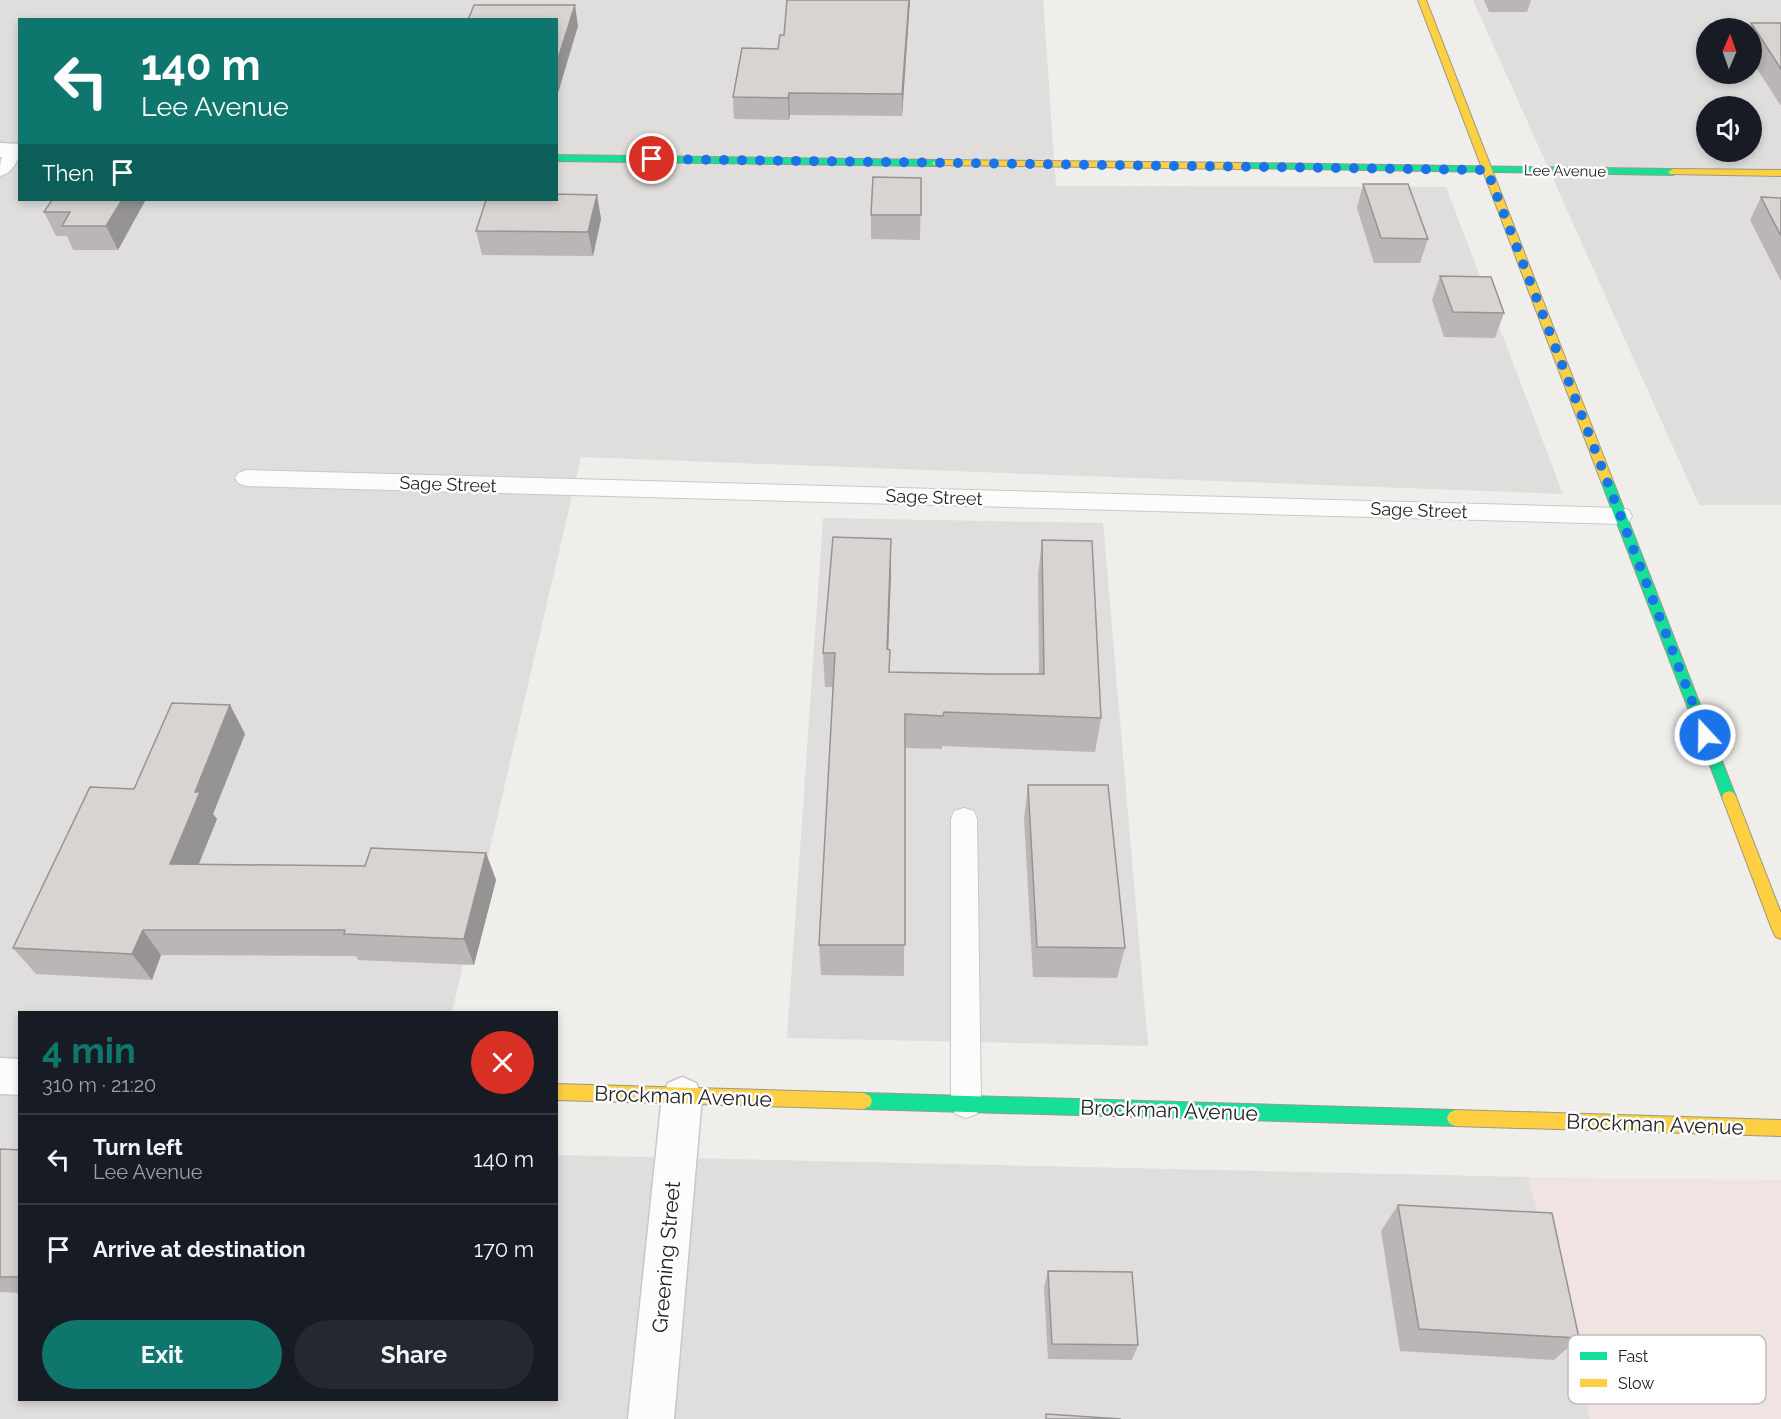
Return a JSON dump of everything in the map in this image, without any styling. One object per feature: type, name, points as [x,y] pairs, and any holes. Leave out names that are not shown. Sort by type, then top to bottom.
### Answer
[{"type":"street","points":[[1422,0],[1781,932]]},
{"type":"street","name":"Lee Avenue","points":[[558,158],[1781,173]]},
{"type":"street","points":[[0,1076],[18,1077]]},
{"type":"street","name":"Brockman Avenue","points":[[558,1092],[1781,1128]]},
{"type":"street","name":"Greening Street","points":[[651,1419],[682,1096]]},
{"type":"lane","points":[[0,171],[12,151]]},
{"type":"lane","name":"Sage Street","points":[[246,478],[1621,516]]},
{"type":"lane","points":[[964,819],[966,1104]]},
{"type":"shaded area","points":[[0,0],[1043,0],[1056,186],[1446,187],[1563,494],[581,457],[452,1011],[18,1011],[18,1401],[558,1401],[558,1155],[1528,1177],[1568,1335],[1568,1404],[1586,1404],[1590,1419],[0,1419]]},
{"type":"shaded area","points":[[1473,0],[1781,0],[1781,505],[1699,505]]},
{"type":"shaded area","points":[[823,518],[1103,523],[1148,1046],[787,1038]]},
{"type":"shaded area","points":[[1528,1177],[1781,1180],[1781,1419],[1590,1419],[1586,1404],[1766,1404],[1766,1335],[1568,1335]]},
{"type":"building","points":[[787,0],[909,0],[902,94],[789,93],[788,98],[733,97],[742,48],[778,49],[780,35],[784,35]]},
{"type":"building","points":[[474,5],[575,5],[558,59],[558,18],[469,18]]},
{"type":"building","points":[[1762,23],[1781,23],[1781,69],[1762,40]]},
{"type":"building","points":[[873,177],[921,178],[921,215],[871,215]]},
{"type":"building","points":[[1363,184],[1408,184],[1428,239],[1381,238]]},
{"type":"building","points":[[558,194],[597,195],[588,232],[476,231],[486,201],[558,201]]},
{"type":"building","points":[[1761,197],[1781,198],[1781,236]]},
{"type":"building","points":[[51,201],[121,201],[106,226],[62,226],[70,212],[44,212]]},
{"type":"building","points":[[1440,276],[1491,277],[1504,313],[1453,312]]},
{"type":"building","points":[[833,537],[891,539],[887,649],[890,650],[889,672],[991,674],[1044,674],[1042,540],[1092,541],[1101,718],[944,712],[943,716],[905,714],[905,945],[819,945],[835,653],[823,653]]},
{"type":"building","points":[[172,703],[230,705],[195,792],[200,792],[170,864],[365,866],[371,848],[486,853],[464,939],[344,934],[345,930],[143,930],[132,954],[13,948],[90,787],[134,789]]},
{"type":"building","points":[[1028,785],[1108,785],[1125,948],[1037,947]]},
{"type":"building","points":[[0,1149],[18,1150],[18,1277],[0,1277]]},
{"type":"building","points":[[1398,1205],[1552,1213],[1578,1335],[1568,1335],[1568,1337],[1419,1329]]},
{"type":"building","points":[[1048,1271],[1132,1272],[1138,1345],[1052,1344]]},
{"type":"building","points":[[1046,1414],[1121,1419],[1046,1419]]},
{"type":"traffic: fast","points":[[558,158],[937,163]]},
{"type":"traffic: fast","points":[[1245,166],[1673,172]]},
{"type":"traffic: fast","points":[[1607,481],[1729,797]]},
{"type":"traffic: fast","points":[[864,1101],[1455,1118]]},
{"type":"traffic: slow","points":[[1422,0],[1607,481]]},
{"type":"traffic: slow","points":[[937,163],[1245,166]]},
{"type":"traffic: slow","points":[[1673,172],[1781,173]]},
{"type":"traffic: slow","points":[[1729,797],[1781,932]]},
{"type":"traffic: slow","points":[[558,1092],[864,1101]]},
{"type":"traffic: slow","points":[[1455,1118],[1781,1128]]},
{"type":"route","points":[[652,159],[1487,170],[1705,735]]}]
